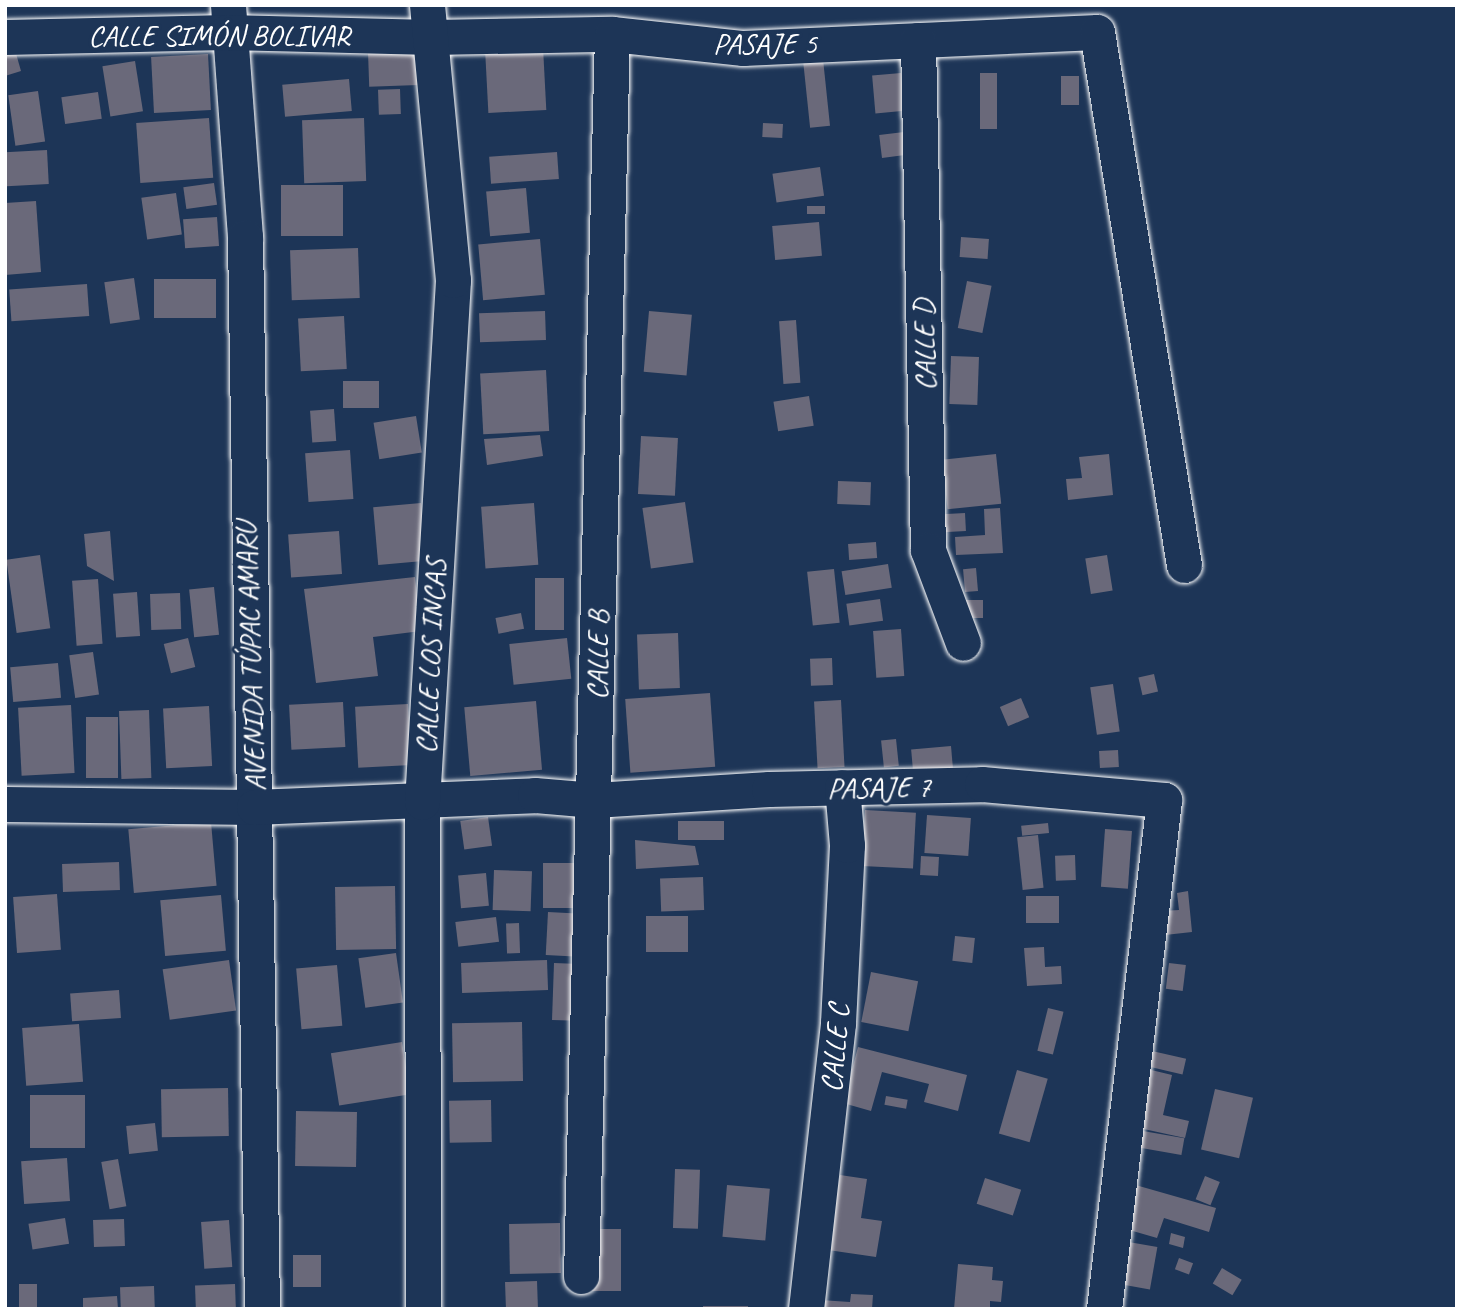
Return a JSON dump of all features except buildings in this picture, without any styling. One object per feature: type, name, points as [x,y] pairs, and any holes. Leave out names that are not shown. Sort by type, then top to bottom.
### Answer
[{"type":"street","name":"CALLE SIMÓN BOLIVAR","points":[[5,37],[227,18],[430,21]]},
{"type":"street","name":"AVENIDA TÚPAC AMARU","points":[[227,18],[245,236],[262,1309]]},
{"type":"street","name":"PASAJE 5","points":[[430,21],[612,34],[743,48],[1097,32],[1184,565]]},
{"type":"street","name":"CALLE LOS INCAS","points":[[423,1309],[422,802],[453,280],[430,21]]},
{"type":"street","name":"CALLE B","points":[[581,1276],[612,34]]},
{"type":"street","name":"CALLE D","points":[[918,40],[928,550],[963,643]]},
{"type":"street","name":"PASAJE 7","points":[[5,804],[254,807],[422,802],[535,795],[594,800],[842,787],[982,784],[1164,800],[1104,1309]]},
{"type":"street","name":"CALLE C","points":[[806,1309],[838,1023],[847,845],[842,787]]}]
